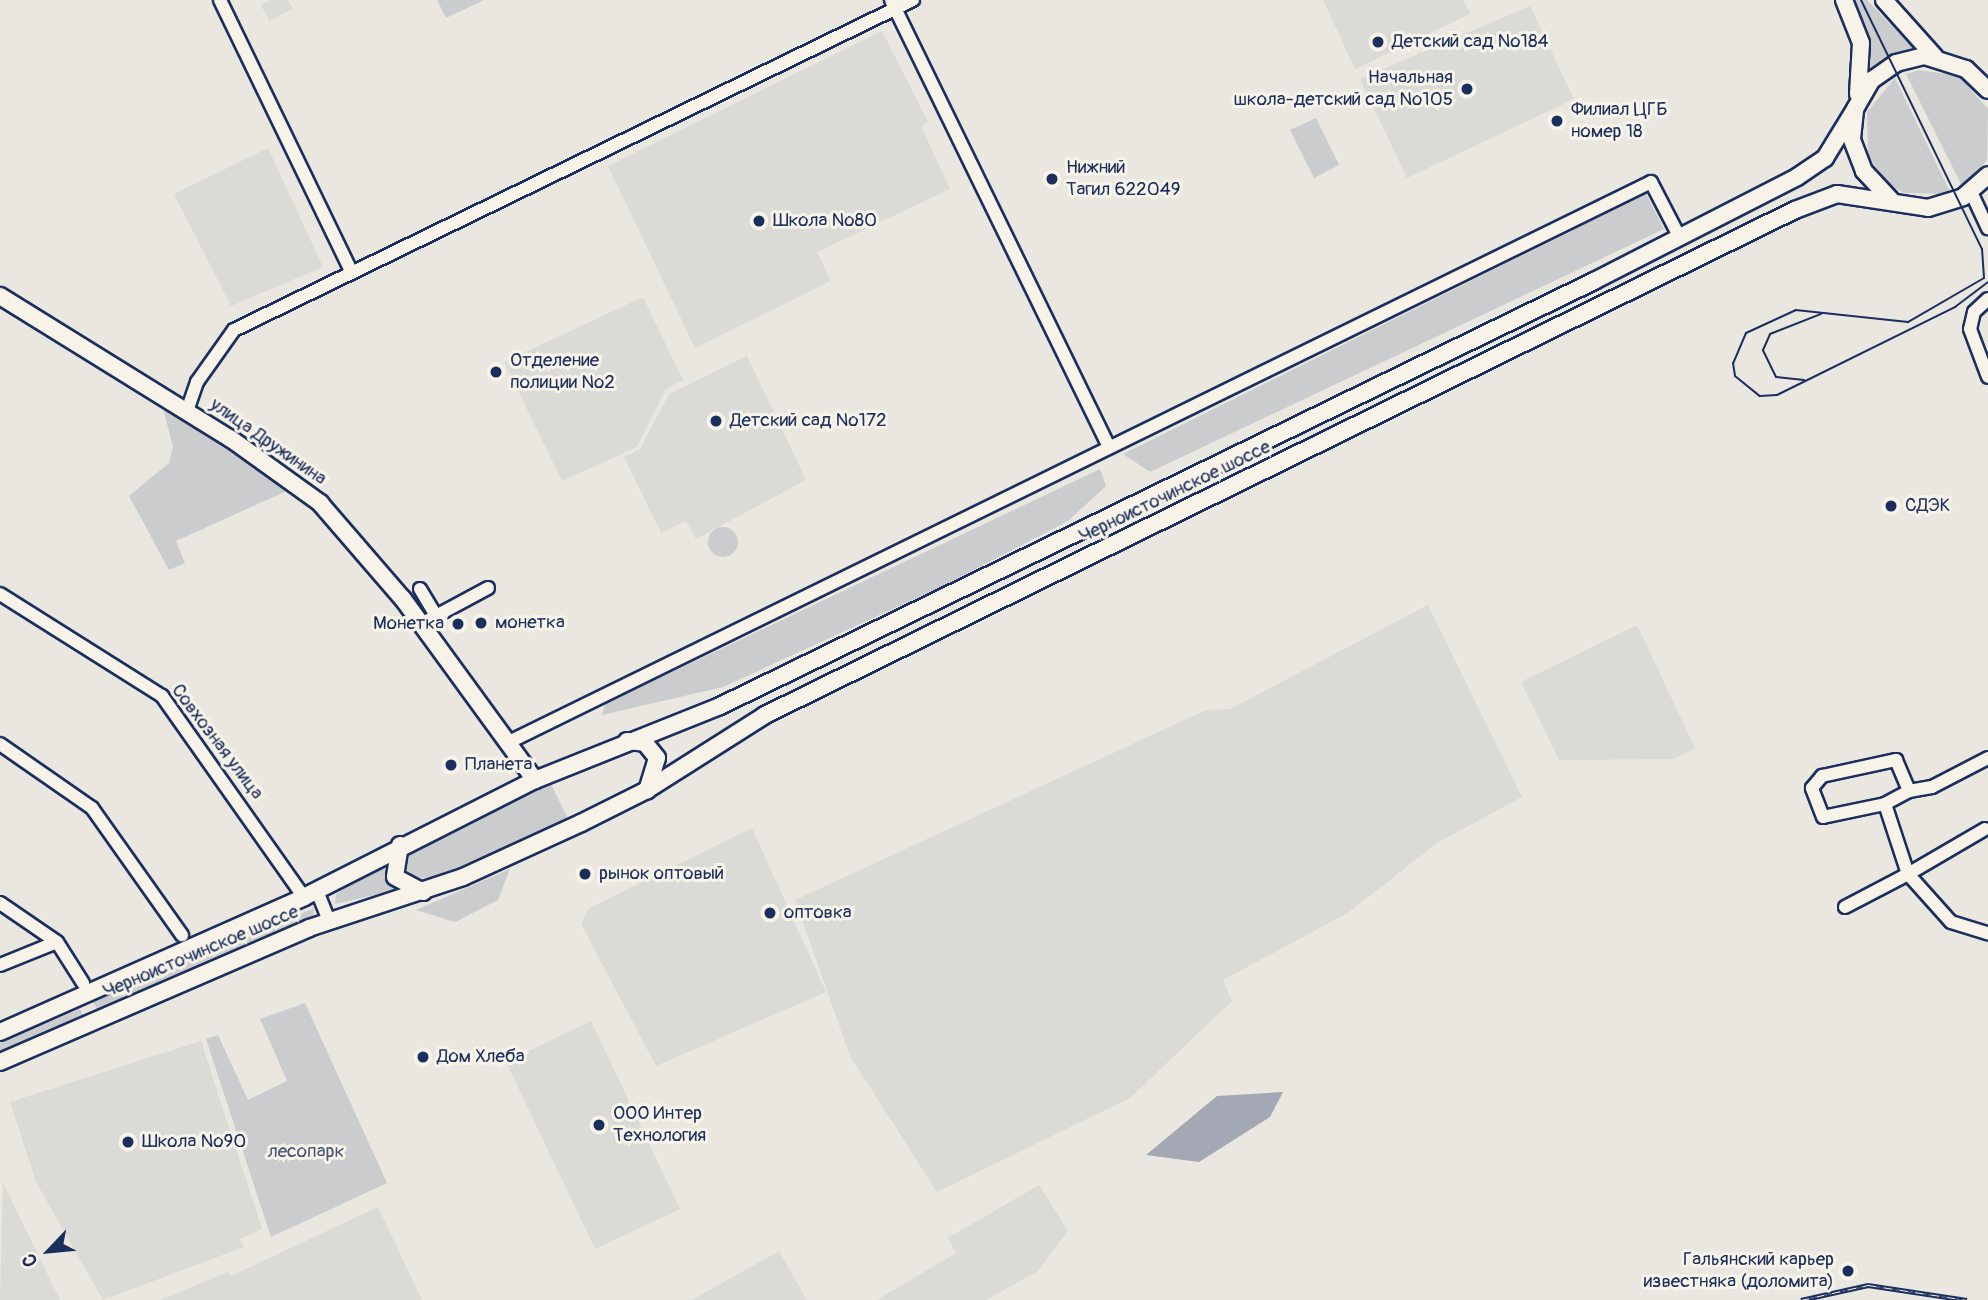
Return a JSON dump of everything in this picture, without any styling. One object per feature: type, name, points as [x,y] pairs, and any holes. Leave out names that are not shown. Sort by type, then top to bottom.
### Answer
[{"type":"main road","points":[[1844,0],[1860,43],[1857,160],[1874,186],[1896,203]]},
{"type":"main road","points":[[1884,0],[1937,59]]},
{"type":"main road","name":"Черноисточинское шоссе","points":[[0,1032],[311,894],[400,845],[535,780],[624,740],[720,706],[1679,236],[1825,158],[1857,105],[1896,63],[1937,59],[1988,68]]},
{"type":"main road","name":"Черноисточинское шоссе","points":[[1955,64],[1988,90]]},
{"type":"main road","name":"Черноисточинское шоссе","points":[[0,1062],[330,920],[424,892],[647,790],[765,715],[1258,475],[1727,242],[1837,194],[1928,208],[1971,192],[1988,175]]},
{"type":"main road","points":[[1713,218],[1726,226],[1727,242]]},
{"type":"main road","name":"улица Дружинина","points":[[0,296],[187,411],[320,503],[421,624],[535,780]]},
{"type":"main road","points":[[1245,451],[1258,475]]},
{"type":"main road","points":[[1055,542],[1068,567]]},
{"type":"main road","points":[[852,640],[865,666]]},
{"type":"main road","points":[[624,740],[645,743],[657,758],[647,790]]},
{"type":"main road","points":[[400,845],[395,877],[424,892]]},
{"type":"street","points":[[220,0],[352,273]]},
{"type":"street","points":[[187,411],[224,337],[892,4],[913,0]]},
{"type":"street","points":[[892,4],[1110,447]]},
{"type":"street","points":[[507,744],[1651,182],[1679,236]]},
{"type":"street","points":[[1971,192],[1988,228]]},
{"type":"street","points":[[1988,299],[1974,312],[1970,329],[1988,377]]},
{"type":"street","points":[[421,589],[436,616]]},
{"type":"street","points":[[421,624],[488,589]]},
{"type":"street","name":"Совхозная улица","points":[[1,598],[162,696],[330,920]]},
{"type":"street","points":[[0,744],[92,808],[181,935]]},
{"type":"street","points":[[1909,791],[1896,760],[1822,776],[1812,788],[1823,817],[1885,804],[1909,791],[1932,788],[1988,758]]},
{"type":"street","points":[[1885,804],[1908,874],[1951,922],[1988,933]]},
{"type":"street","points":[[1845,907],[1985,829]]},
{"type":"street","points":[[0,904],[57,942],[83,983]]},
{"type":"street","points":[[0,965],[57,942]]},
{"type":"shaded area","points":[[271,0],[288,0],[293,9],[269,21],[261,5]]},
{"type":"shaded area","name":"Детский сад №184","points":[[1323,0],[1463,0],[1470,14],[1355,69]]},
{"type":"shaded area","name":"Начальная школа-детский сад №105","points":[[1530,6],[1574,99],[1407,178],[1360,79]]},
{"type":"shaded area","name":"Школа №80","points":[[882,31],[928,122],[921,126],[950,189],[817,252],[831,281],[695,348],[608,166]]},
{"type":"shaded area","points":[[268,148],[323,267],[231,306],[174,194]]},
{"type":"shaded area","points":[[643,297],[683,380],[665,390],[637,447],[562,481],[504,362]]},
{"type":"shaded area","name":"Детский сад №172","points":[[747,356],[806,480],[696,539],[686,521],[661,533],[624,457],[640,449],[669,394]]},
{"type":"shaded area","points":[[1428,605],[1522,797],[1437,843],[1349,912],[1223,980],[1232,1001],[1130,1098],[937,1192],[850,1056],[795,900],[1206,710],[1230,709]]},
{"type":"shaded area","points":[[1637,625],[1695,748],[1674,759],[1559,760],[1521,682]]},
{"type":"shaded area","points":[[752,828],[826,992],[656,1066],[581,924],[588,909]]},
{"type":"shaded area","points":[[591,1021],[680,1209],[595,1249],[506,1062]]},
{"type":"shaded area","name":"Школа №90","points":[[201,1041],[262,1229],[240,1239],[244,1247],[103,1300],[36,1182],[10,1102]]},
{"type":"shaded area","points":[[1283,1092],[1270,1117],[1199,1162],[1146,1155],[1217,1096]]},
{"type":"shaded area","points":[[3,1183],[60,1300],[0,1300]]},
{"type":"shaded area","points":[[1039,1185],[1068,1231],[1038,1271],[986,1300],[877,1300],[956,1253],[948,1238]]},
{"type":"shaded area","points":[[378,1207],[422,1300],[160,1300],[228,1272],[231,1276]]},
{"type":"shaded area","points":[[779,1251],[807,1300],[692,1300]]},
{"type":"green space","points":[[437,0],[484,0],[446,18]]},
{"type":"green space","points":[[1854,0],[1867,0],[1915,50],[1871,73],[1867,30]]},
{"type":"green space","points":[[1919,70],[1959,76],[1988,109],[1987,160],[1963,188],[1906,74]]},
{"type":"green space","points":[[1895,78],[1951,194],[1904,193],[1889,185],[1868,156],[1867,112]]},
{"type":"green space","points":[[1316,118],[1339,165],[1314,178],[1290,130]]},
{"type":"green space","points":[[1646,194],[1664,229],[1150,472],[1123,454]]},
{"type":"green space","points":[[163,408],[289,490],[176,541],[185,563],[169,570],[129,496],[169,463],[173,447]]},
{"type":"green space","points":[[1100,469],[1106,486],[1068,521],[945,585],[723,687],[602,715],[605,704]]},
{"type":"green space","points":[[723,527],[729,528],[737,536],[737,548],[729,556],[723,557],[717,556],[709,548],[708,542],[709,536],[717,528]]},
{"type":"green space","points":[[551,784],[569,821],[432,878],[408,877],[403,856],[430,836]]},
{"type":"green space","points":[[388,859],[388,876],[401,889],[335,904],[336,894]]},
{"type":"green space","points":[[510,869],[498,900],[455,922],[416,910]]},
{"type":"green space","points":[[314,908],[313,919],[98,1011],[93,1002]]},
{"type":"green space","name":"лесопарк","points":[[305,1003],[387,1183],[271,1237],[206,1039],[218,1035],[248,1100],[287,1081],[260,1019]]},
{"type":"green space","points":[[80,1009],[84,1017],[0,1054],[0,1043]]},
{"type":"tram line","points":[[1861,0],[1982,249],[1984,278],[1908,322],[1796,310],[1746,333],[1733,363],[1735,376],[1760,396],[1777,395],[1955,307],[1988,282]]},
{"type":"tram line","points":[[1804,380],[1776,377],[1763,350],[1770,334],[1821,314]]},
{"type":"railway","points":[[1801,1300],[1868,1285],[1967,1300]]},
{"type":"place","name":"Детский сад №184","points":[[1378,42]]},
{"type":"place","name":"Начальная школа-детский сад №105","points":[[1467,89]]},
{"type":"place","name":"Филиал ЦГБ номер 18","points":[[1557,121]]},
{"type":"place","name":"Нижний Тагил 622049","points":[[1052,179]]},
{"type":"place","name":"Школа №80","points":[[759,221]]},
{"type":"place","name":"Отделение полиции №2","points":[[496,372]]},
{"type":"place","name":"Детский сад №172","points":[[716,421]]},
{"type":"place","name":"СДЭК","points":[[1891,506]]},
{"type":"place","name":"монетка","points":[[481,623]]},
{"type":"place","name":"Монетка","points":[[458,624]]},
{"type":"place","name":"Планета","points":[[451,765]]},
{"type":"place","name":"рынок оптовый","points":[[585,874]]},
{"type":"place","name":"оптовка","points":[[770,913]]},
{"type":"place","name":"Дом Хлеба","points":[[423,1057]]},
{"type":"place","name":"ООО Интер Технология","points":[[599,1125]]},
{"type":"place","name":"Школа №90","points":[[128,1142]]},
{"type":"place","name":"Гальянский карьер известняка (доломита)","points":[[1848,1271]]}]
